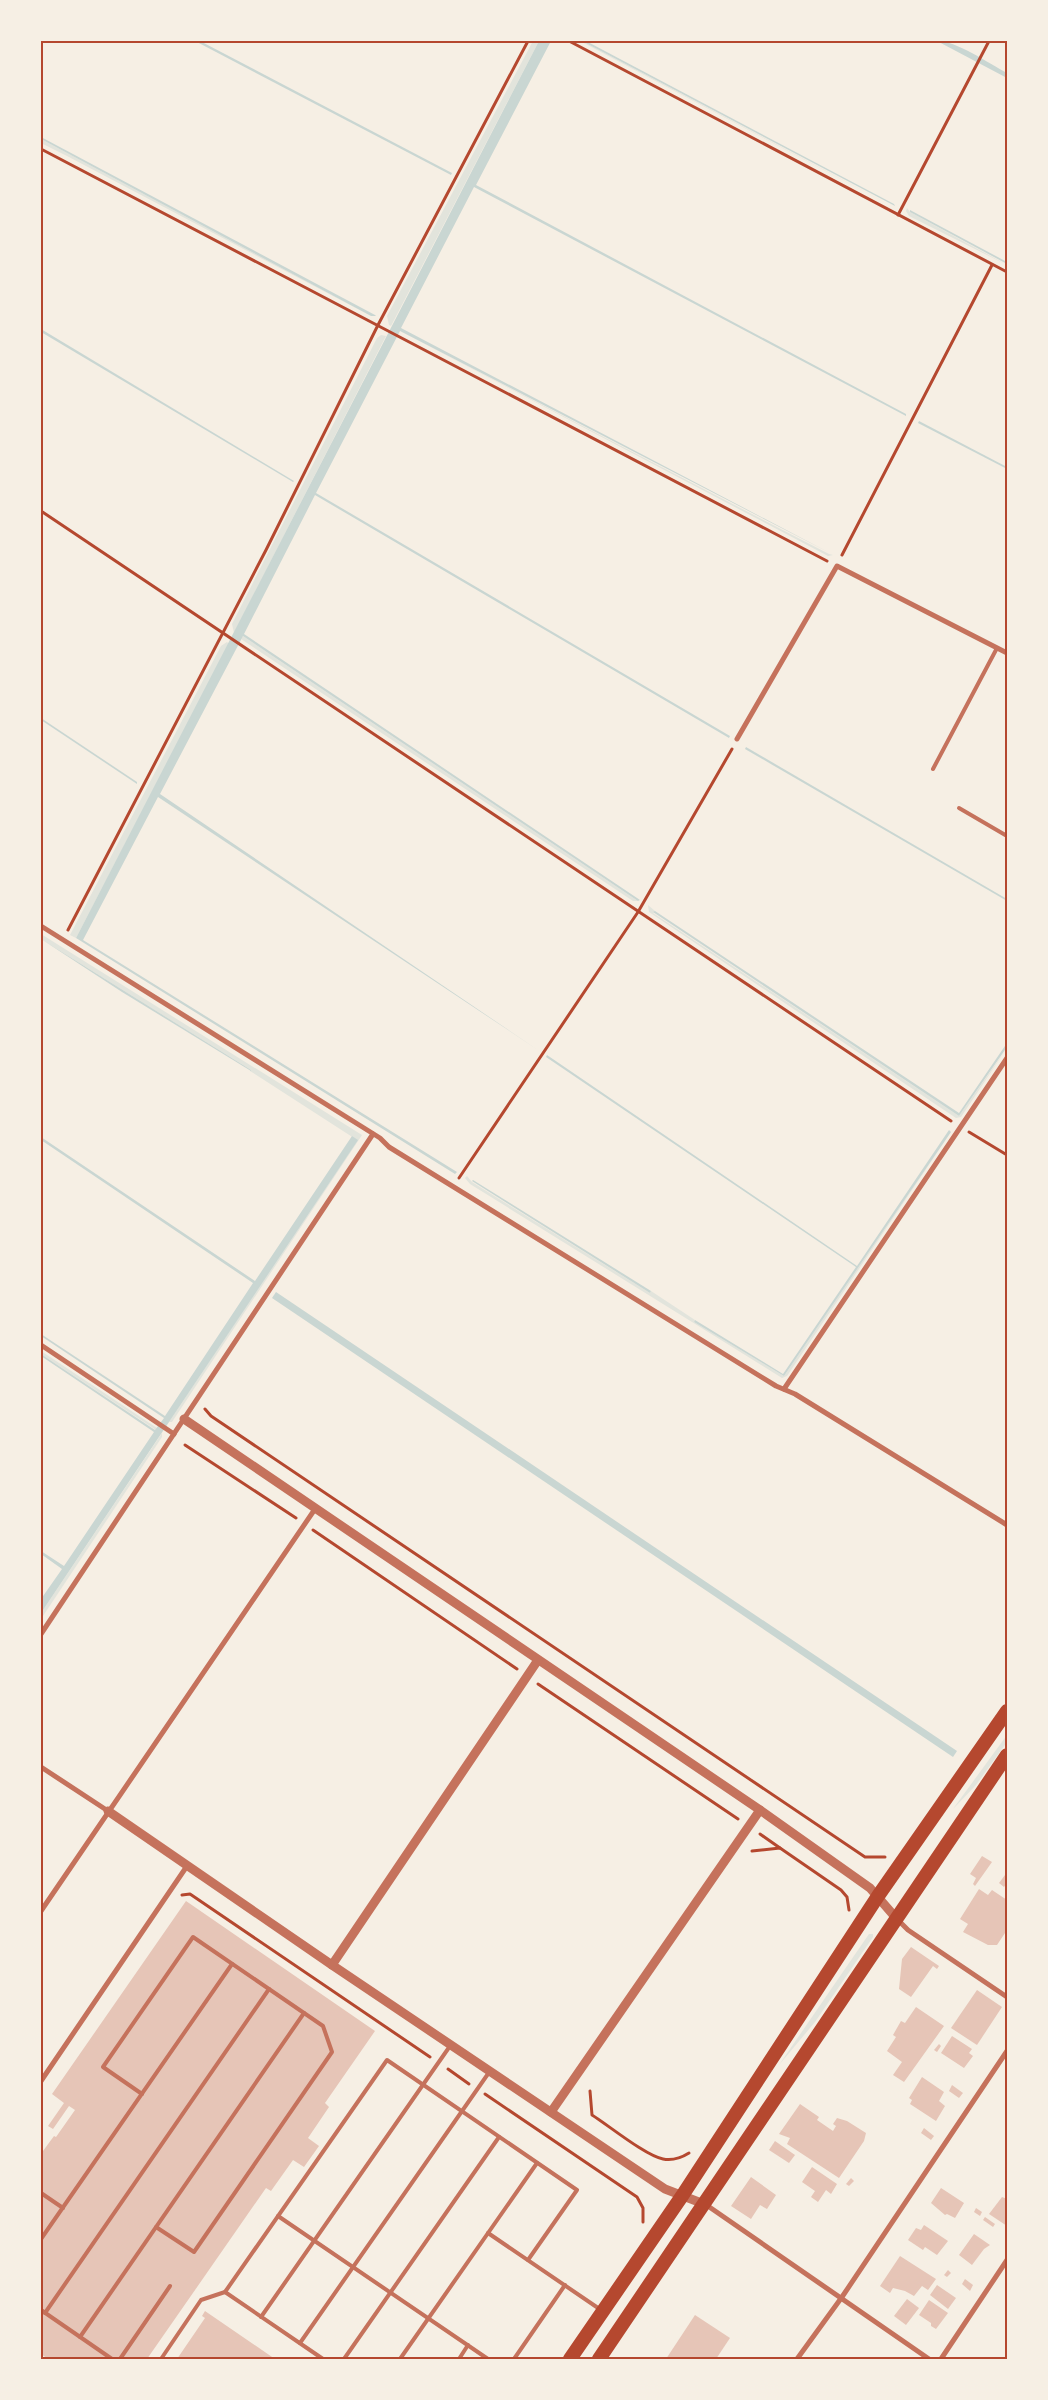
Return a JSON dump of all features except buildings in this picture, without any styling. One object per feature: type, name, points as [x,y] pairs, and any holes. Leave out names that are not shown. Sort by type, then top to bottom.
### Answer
[{"type":"highway","points":[[570,2359],[682,2196],[878,1896],[1007,1711]]},
{"type":"highway","points":[[599,2359],[1007,1755]]},
{"type":"street","points":[[737,739],[837,566],[1007,653]]},
{"type":"street","points":[[41,926],[373,1134],[389,1147],[453,1187],[776,1386],[784,1389],[1007,1524]]},
{"type":"street","points":[[784,1389],[1007,1058]]},
{"type":"street","points":[[41,1634],[373,1134]]},
{"type":"street","points":[[41,1345],[174,1434]]},
{"type":"street","points":[[184,1419],[315,1510],[760,1810],[870,1888],[908,1930],[1007,1998]]},
{"type":"street","points":[[41,1911],[315,1510]]},
{"type":"street","points":[[332,1965],[538,1660]]},
{"type":"street","points":[[41,1767],[665,2189],[704,2204],[842,2297],[929,2359]]},
{"type":"street","points":[[551,2112],[760,1810]]},
{"type":"street","points":[[41,2081],[187,1866]]},
{"type":"street","points":[[797,2359],[842,2297],[1007,2051]]},
{"type":"street","points":[[940,2359],[1007,2260]]},
{"type":"lane","points":[[933,769],[998,647]]},
{"type":"lane","points":[[959,808],[1007,836]]},
{"type":"lane","points":[[142,2094],[103,2067],[193,1937],[323,2026],[332,2052],[194,2252],[156,2227]]},
{"type":"lane","points":[[41,2239],[232,1964]]},
{"type":"lane","points":[[112,2359],[43,2311],[269,1989]]},
{"type":"lane","points":[[80,2337],[304,2013]]},
{"type":"lane","points":[[261,2316],[451,2044]]},
{"type":"lane","points":[[161,2359],[201,2300],[225,2292],[387,2060],[577,2190],[528,2260]]},
{"type":"lane","points":[[300,2343],[490,2071]]},
{"type":"lane","points":[[344,2359],[499,2137]]},
{"type":"lane","points":[[400,2359],[537,2163]]},
{"type":"lane","points":[[41,2194],[63,2208]]},
{"type":"lane","points":[[278,2216],[488,2359]]},
{"type":"lane","points":[[488,2233],[603,2312]]},
{"type":"lane","points":[[514,2359],[565,2285]]},
{"type":"lane","points":[[120,2359],[170,2286]]},
{"type":"lane","points":[[225,2292],[322,2359]]},
{"type":"lane","points":[[459,2359],[468,2345]]},
{"type":"path","points":[[63,939],[224,632],[378,325],[528,41]]},
{"type":"path","points":[[569,41],[1007,272]]},
{"type":"path","points":[[898,215],[989,41]]},
{"type":"path","points":[[41,148],[837,566],[992,264]]},
{"type":"path","points":[[41,512],[224,632],[960,1127],[1007,1155]]},
{"type":"path","points":[[453,1187],[638,912],[737,739]]},
{"type":"path","points":[[205,1406],[211,1416],[865,1857],[872,1859],[888,1857]]},
{"type":"path","points":[[185,1445],[301,1522]]},
{"type":"path","points":[[308,1527],[520,1671]]},
{"type":"path","points":[[535,1682],[742,1821]]},
{"type":"path","points":[[757,1832],[841,1890],[847,1897],[850,1913]]},
{"type":"path","points":[[752,1851],[780,1848]]},
{"type":"path","points":[[179,1896],[190,1894],[438,2062]]},
{"type":"path","points":[[446,2068],[471,2085]]},
{"type":"path","points":[[480,2091],[637,2197],[643,2208],[643,2222]]},
{"type":"path","points":[[590,2091],[592,2115],[655,2157],[673,2160],[689,2153]]},
{"type":"shaded area","points":[[195,41],[200,41],[452,173],[451,175]]},
{"type":"shaded area","points":[[533,41],[539,41],[391,326],[389,325],[387,316]]},
{"type":"shaded area","points":[[539,41],[551,41],[476,185],[906,414],[906,416],[474,187],[401,328],[830,553],[400,331],[316,493],[730,736],[729,738],[315,495],[244,634],[640,900],[638,901],[243,636],[160,794],[538,1050],[158,797],[83,940],[457,1172],[455,1174],[76,938]]},
{"type":"shaded area","points":[[580,41],[582,41],[892,206]]},
{"type":"shaded area","points":[[582,41],[586,41],[895,206]]},
{"type":"shaded area","points":[[937,41],[954,45],[972,53],[1007,73],[1007,78]]},
{"type":"shaded area","points":[[41,137],[376,316],[371,316],[41,139]]},
{"type":"shaded area","points":[[41,139],[371,316],[41,143]]},
{"type":"shaded area","points":[[907,208],[910,212],[1007,265],[909,216],[906,211]]},
{"type":"shaded area","points":[[910,210],[1007,262],[1007,264],[910,212]]},
{"type":"shaded area","points":[[41,329],[294,481],[41,332]]},
{"type":"shaded area","points":[[400,331],[829,554],[833,555],[828,556]]},
{"type":"shaded area","points":[[381,335],[386,336],[234,633],[232,624],[377,338]]},
{"type":"shaded area","points":[[919,421],[1007,467],[1007,469],[918,423]]},
{"type":"shaded area","points":[[243,636],[638,901],[633,901],[241,639]]},
{"type":"shaded area","points":[[227,642],[229,644],[76,938],[70,935],[221,646]]},
{"type":"shaded area","points":[[41,718],[137,782],[137,784],[41,720]]},
{"type":"shaded area","points":[[746,747],[1007,899],[1007,901],[745,749]]},
{"type":"shaded area","points":[[648,905],[655,911],[653,913],[959,1116],[1007,1048],[961,1117],[956,1118],[649,912]]},
{"type":"shaded area","points":[[655,911],[959,1113],[1007,1043],[1007,1047],[959,1116],[653,912]]},
{"type":"shaded area","points":[[41,934],[362,1135],[172,1422],[169,1422],[357,1140],[251,1070],[41,939]]},
{"type":"shaded area","points":[[41,939],[251,1070],[251,1071],[122,992]]},
{"type":"shaded area","points":[[547,1055],[857,1266],[949,1130],[951,1132],[784,1376],[694,1322],[695,1320],[783,1374],[856,1267],[546,1057]]},
{"type":"shaded area","points":[[951,1132],[787,1376],[782,1378],[470,1184],[465,1178],[467,1176],[472,1182],[650,1293],[651,1291],[695,1320],[694,1322],[784,1376]]},
{"type":"shaded area","points":[[352,1136],[358,1140],[41,1613],[41,1599],[62,1569],[41,1554],[41,1551],[64,1566],[154,1432],[41,1356],[41,1354],[155,1430],[164,1418],[41,1336],[41,1334],[165,1416],[253,1283],[41,1140],[41,1137],[255,1281]]},
{"type":"shaded area","points":[[472,1181],[651,1291],[650,1293]]},
{"type":"shaded area","points":[[276,1292],[957,1751],[953,1757],[272,1298]]},
{"type":"shaded area","points":[[41,1351],[157,1428],[156,1430],[41,1354]]},
{"type":"shaded area","points":[[162,1433],[162,1437],[41,1619],[41,1613]]},
{"type":"shaded area","points":[[1007,1735],[1007,1742],[976,1785],[953,1809]]},
{"type":"shaded area","points":[[869,1934],[873,1934],[873,1937],[815,2022],[779,2065]]}]
